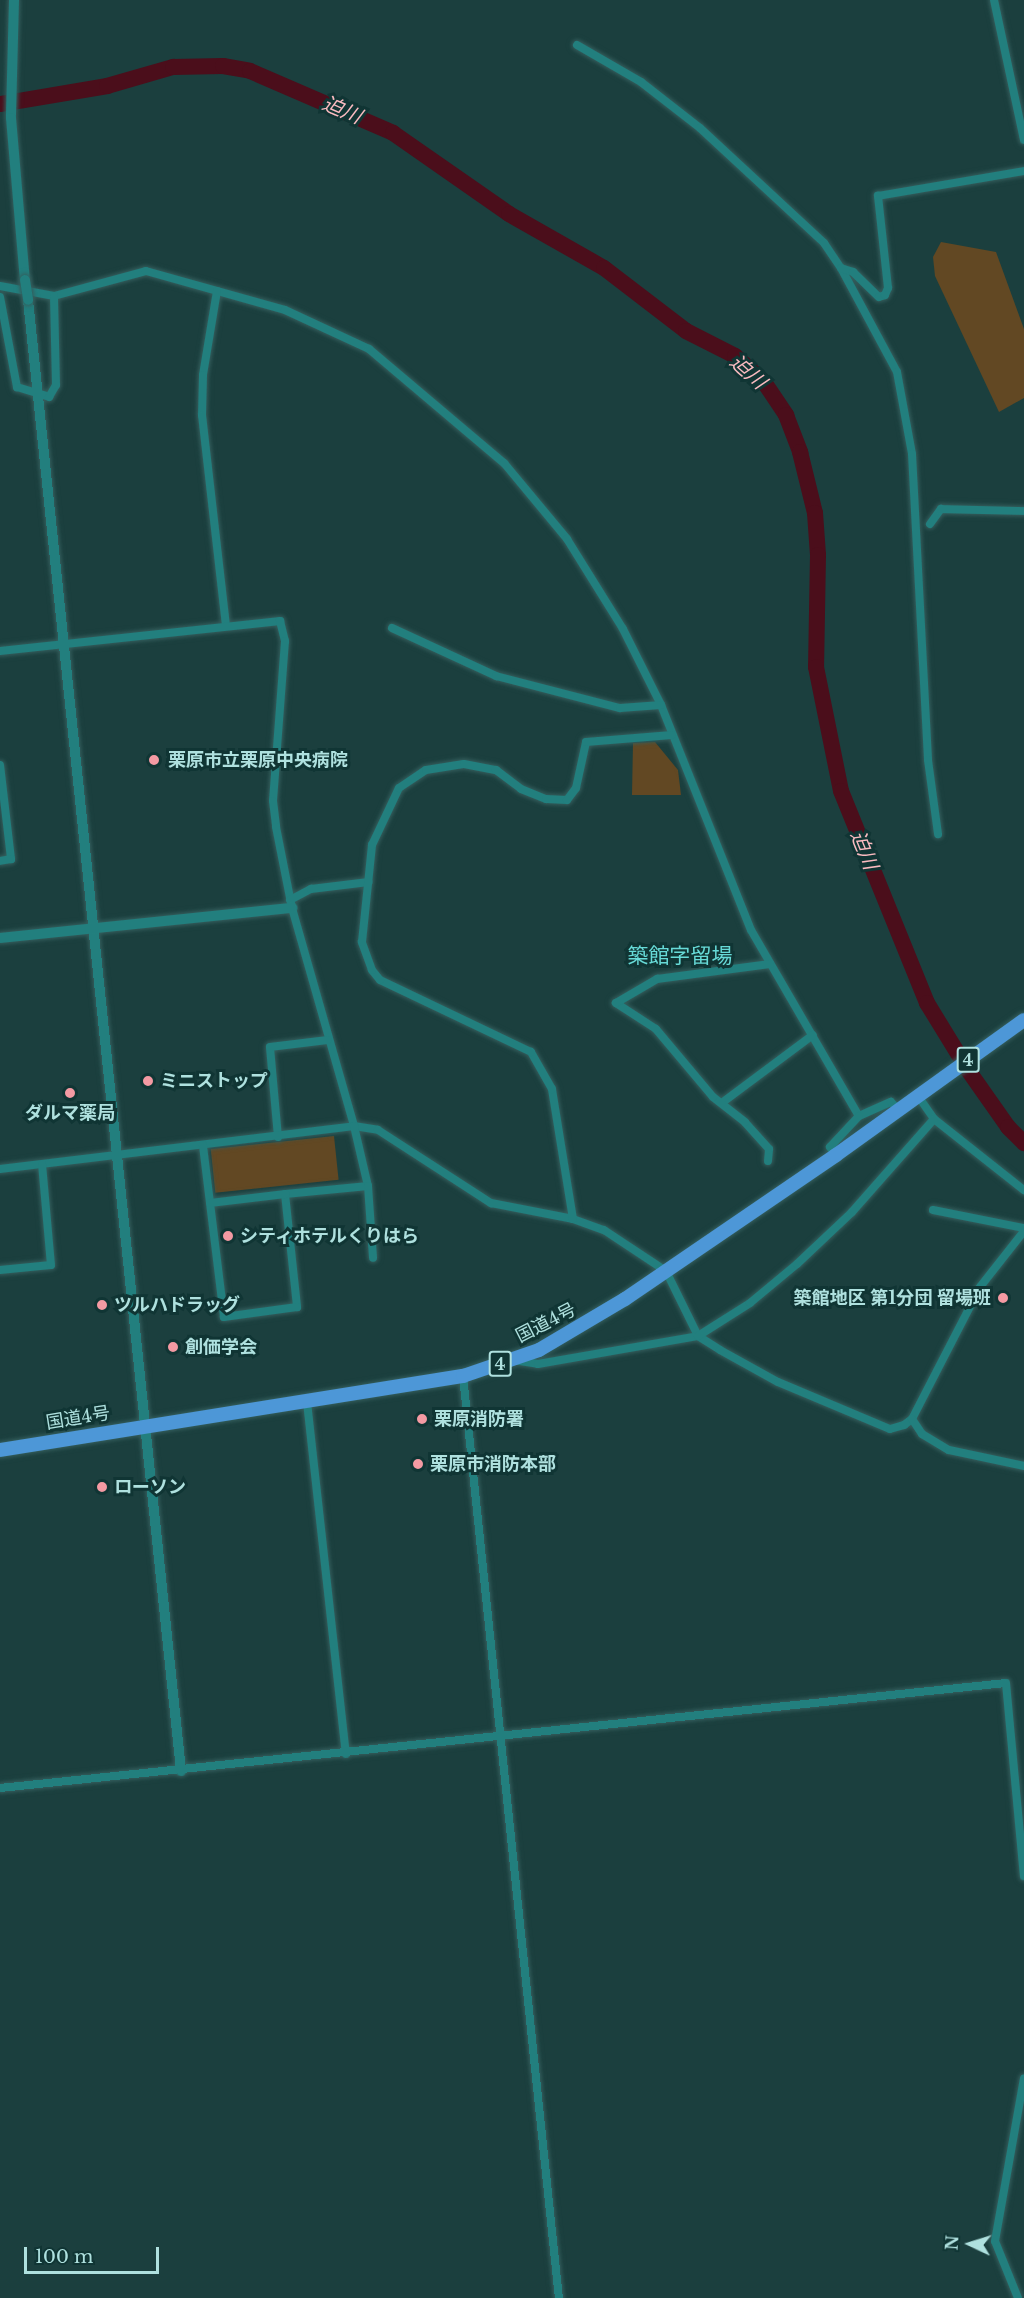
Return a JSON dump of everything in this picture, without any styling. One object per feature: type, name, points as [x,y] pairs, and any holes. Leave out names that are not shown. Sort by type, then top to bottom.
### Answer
[{"type":"highway","name":"国道4号","points":[[0,1450],[463,1376],[513,1360],[565,1337],[666,1271],[836,1155],[1024,1020]]},
{"type":"street","points":[[14,0],[11,118],[22,245],[181,1771]]},
{"type":"street","points":[[994,0],[1024,140]]},
{"type":"street","points":[[577,45],[641,82],[700,128],[824,243],[841,268],[897,372],[905,411],[920,563],[928,760],[938,834]]},
{"type":"street","points":[[841,268],[853,273],[879,297],[885,295],[888,288],[878,196],[1024,171]]},
{"type":"street","points":[[0,286],[54,296],[146,271],[285,310],[369,349],[504,463],[567,539],[623,629],[661,705],[751,930],[859,1116]]},
{"type":"street","points":[[217,291],[202,375],[202,415],[226,625]]},
{"type":"street","points":[[0,297],[17,387],[37,396],[53,395],[56,385],[54,296]]},
{"type":"street","points":[[930,524],[940,508],[1024,511]]},
{"type":"street","points":[[0,651],[280,621],[285,641],[273,801],[291,904],[354,1126],[368,1186],[373,1258]]},
{"type":"street","points":[[392,628],[496,676],[620,708],[661,705]]},
{"type":"street","points":[[573,1219],[557,1113],[545,1071],[531,1052],[380,980],[365,957],[362,942],[372,845],[399,788],[426,770],[464,764],[496,770],[521,789],[546,799],[567,800],[576,788],[586,742],[672,735]]},
{"type":"street","points":[[0,765],[11,859],[0,861]]},
{"type":"street","points":[[0,938],[94,929],[291,904],[311,889],[369,882]]},
{"type":"street","points":[[768,1161],[770,1149],[723,1102],[713,1097],[656,1029],[616,1003],[657,980],[770,964]]},
{"type":"street","points":[[723,1102],[813,1035]]},
{"type":"street","points":[[278,1137],[270,1047],[328,1040]]},
{"type":"street","points":[[922,1093],[934,1119],[1024,1190]]},
{"type":"street","points":[[836,1155],[830,1147],[859,1116],[891,1102],[899,1110]]},
{"type":"street","points":[[513,1360],[538,1364],[698,1336],[750,1303],[797,1264],[852,1212],[934,1119]]},
{"type":"street","points":[[0,1169],[354,1126],[378,1130],[491,1203],[573,1219],[604,1230],[666,1271],[698,1336],[778,1382],[890,1429],[912,1419],[980,1287],[1024,1230],[933,1210]]},
{"type":"street","points":[[203,1145],[224,1317],[297,1307],[285,1194]]},
{"type":"street","points":[[0,1270],[51,1265],[42,1164]]},
{"type":"street","points":[[210,1203],[368,1186]]},
{"type":"street","points":[[463,1376],[559,2298]]},
{"type":"street","points":[[307,1402],[346,1754]]},
{"type":"street","points":[[912,1419],[922,1434],[949,1450],[1024,1466]]},
{"type":"street","points":[[0,1788],[346,1754],[501,1735],[1006,1683],[1024,1876]]},
{"type":"street","points":[[1018,2298],[995,2241],[1024,2079]]},
{"type":"shaded area","points":[[941,242],[996,252],[1024,329],[1024,398],[999,412],[935,276],[933,257]]},
{"type":"shaded area","points":[[655,742],[678,770],[681,795],[632,795],[633,743]]},
{"type":"shaded area","points":[[334,1136],[339,1180],[215,1193],[211,1149]]},
{"type":"waterway","name":"迫川","points":[[0,104],[107,86],[173,67],[223,66],[250,71],[393,133],[509,214],[604,268],[686,331],[735,356],[764,382],[786,415],[800,452],[815,513],[818,555],[816,667],[841,791],[927,1003],[968,1070],[1008,1127],[1024,1143]]},
{"type":"place","name":"栗原市立栗原中央病院","points":[[154,760]]},
{"type":"place","name":"ミニストップ","points":[[148,1081]]},
{"type":"place","name":"ダルマ薬局","points":[[70,1093]]},
{"type":"place","name":"シティホテルくりはら","points":[[228,1236]]},
{"type":"place","name":"築館地区 第1分団 留場班","points":[[1003,1298]]},
{"type":"place","name":"ツルハドラッグ","points":[[102,1305]]},
{"type":"place","name":"創価学会","points":[[173,1347]]},
{"type":"place","name":"栗原消防署","points":[[422,1419]]},
{"type":"place","name":"栗原市消防本部","points":[[418,1464]]},
{"type":"place","name":"ローソン","points":[[102,1487]]},
{"type":"district","name":"築館字留場","points":[[680,956]]}]
